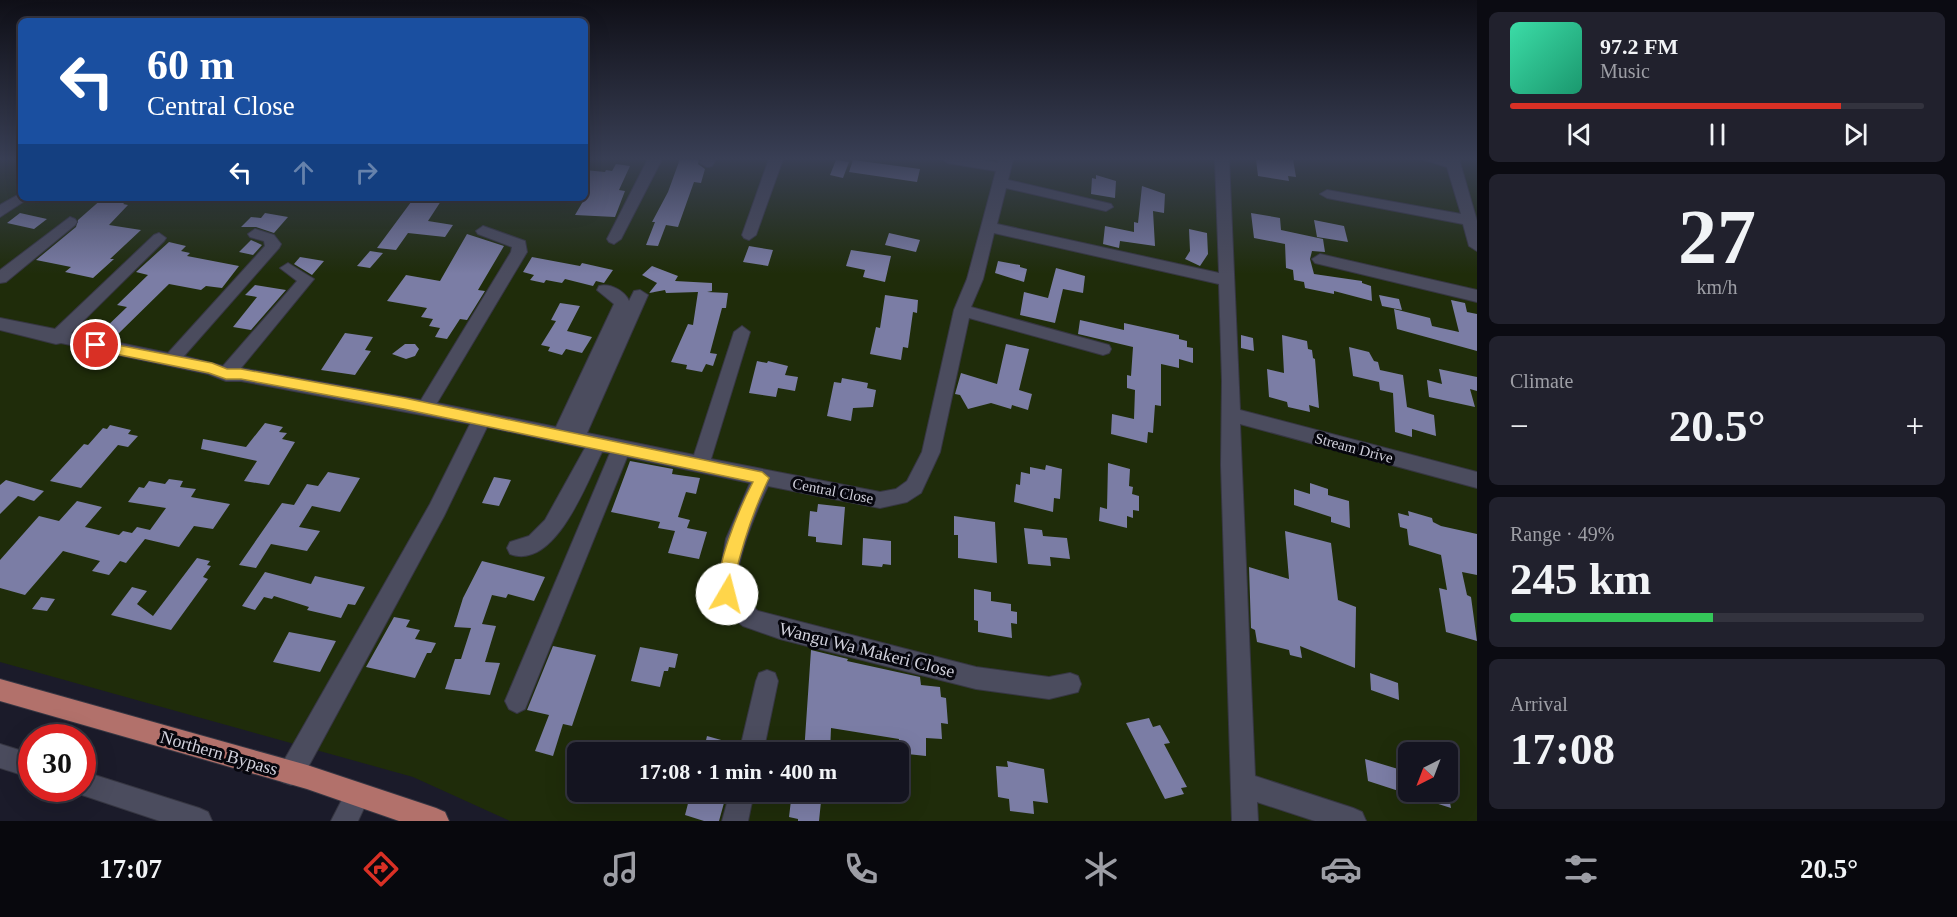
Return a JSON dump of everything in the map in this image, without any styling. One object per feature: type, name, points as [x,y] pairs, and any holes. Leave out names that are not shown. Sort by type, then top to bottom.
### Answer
[{"type":"main road","name":"Northern Bypass","points":[[0,690],[291,773],[436,821]]},
{"type":"street","points":[[614,238],[635,197]]},
{"type":"street","points":[[750,235],[763,197]]},
{"type":"street","name":"Central Close","points":[[0,324],[56,338],[212,368],[226,374],[241,374],[425,408],[762,478],[880,500],[900,496],[914,488],[931,452],[962,310],[975,279],[996,197]]},
{"type":"street","points":[[1079,197],[1106,207]]},
{"type":"street","points":[[1224,197],[1231,415],[1230,465],[1245,821]]},
{"type":"street","points":[[1345,197],[1468,220]]},
{"type":"street","points":[[1462,197],[1477,246]]},
{"type":"street","points":[[0,212],[18,198]]},
{"type":"street","points":[[0,278],[70,222]]},
{"type":"street","points":[[988,227],[1227,280]]},
{"type":"street","points":[[425,408],[519,252],[520,244],[483,231]]},
{"type":"street","points":[[171,360],[271,248],[273,244],[269,238],[255,234]]},
{"type":"street","points":[[56,338],[159,238]]},
{"type":"street","points":[[1320,259],[1477,296]]},
{"type":"street","points":[[226,374],[306,279],[288,268]]},
{"type":"street","points":[[568,437],[622,304],[620,298],[605,290]]},
{"type":"street","points":[[568,437],[640,295]]},
{"type":"street","points":[[962,310],[1103,349]]},
{"type":"street","points":[[700,465],[742,332]]},
{"type":"street","name":"Stream Drive","points":[[1231,415],[1477,480]]},
{"type":"street","points":[[291,773],[437,510],[481,420]]},
{"type":"street","points":[[517,548],[535,543],[544,536],[561,512],[597,443]]},
{"type":"street","points":[[516,701],[621,448]]},
{"type":"street","name":"Wangu Wa Makeri Close","points":[[762,478],[749,504],[726,579],[730,602],[743,614],[780,629],[976,678],[1048,687],[1070,684]]},
{"type":"street","points":[[753,742],[767,681]]},
{"type":"street","points":[[0,756],[18,762]]},
{"type":"street","points":[[1244,785],[1353,821]]},
{"type":"street","points":[[96,788],[199,821]]},
{"type":"street","points":[[344,821],[358,795]]},
{"type":"street","points":[[735,821],[740,802]]},
{"type":"green space","points":[[0,197],[18,197],[18,201],[588,201],[588,197],[1477,197],[1477,821],[510,821],[413,777],[0,662]]},
{"type":"building","points":[[588,197],[623,197],[615,217],[575,215],[583,201],[588,201]]},
{"type":"building","points":[[665,197],[689,197],[678,227],[666,225],[658,246],[646,245],[655,222],[652,222]]},
{"type":"building","points":[[1141,197],[1165,197],[1164,213],[1153,211],[1155,246],[1120,241],[1119,248],[1103,244],[1105,226],[1134,232],[1134,222],[1138,223]]},
{"type":"building","points":[[100,201],[127,201],[123,204],[128,205],[109,225],[141,230],[93,278],[65,272],[71,267],[36,260],[76,227],[78,220]]},
{"type":"building","points":[[412,201],[441,201],[428,221],[453,225],[445,237],[408,233],[396,250],[377,248]]},
{"type":"building","points":[[20,213],[47,219],[34,229],[7,223]]},
{"type":"building","points":[[265,213],[288,217],[274,233],[256,227],[241,227],[251,217],[261,218]]},
{"type":"building","points":[[1251,213],[1280,218],[1281,230],[1323,239],[1325,252],[1312,251],[1310,259],[1314,274],[1362,281],[1371,286],[1372,301],[1334,291],[1334,294],[1305,288],[1304,282],[1294,280],[1293,270],[1286,268],[1285,244],[1254,238]]},
{"type":"building","points":[[1314,220],[1344,226],[1348,242],[1317,237]]},
{"type":"building","points":[[1189,229],[1207,233],[1208,254],[1200,266],[1185,259],[1190,251]]},
{"type":"building","points":[[889,233],[920,240],[916,252],[885,245]]},
{"type":"building","points":[[467,234],[504,246],[478,290],[485,291],[467,320],[460,319],[447,339],[435,337],[440,328],[429,326],[433,319],[421,317],[427,308],[387,301],[406,275],[440,281]]},
{"type":"building","points":[[251,240],[262,245],[253,255],[239,252]]},
{"type":"building","points":[[169,242],[186,246],[181,251],[190,253],[187,256],[239,266],[222,288],[206,286],[201,290],[169,284],[117,335],[102,331],[127,307],[117,305],[148,275],[136,272]]},
{"type":"building","points":[[749,246],[773,250],[768,266],[743,262]]},
{"type":"building","points":[[851,250],[891,256],[885,282],[863,277],[865,270],[846,266]]},
{"type":"building","points":[[370,251],[383,253],[370,268],[357,266]]},
{"type":"building","points":[[300,257],[324,261],[312,275],[294,264]]},
{"type":"building","points":[[532,257],[580,266],[582,263],[613,270],[604,283],[596,281],[593,286],[565,279],[562,283],[546,280],[544,283],[530,280],[534,275],[523,272]]},
{"type":"building","points":[[998,261],[1020,265],[1027,269],[1024,282],[995,273]]},
{"type":"building","points":[[652,266],[678,276],[675,281],[712,283],[712,291],[707,292],[728,293],[726,308],[722,308],[710,353],[717,354],[713,366],[706,364],[702,372],[686,369],[687,365],[671,362],[688,324],[693,325],[698,292],[666,293],[665,290],[649,293],[657,283],[642,275]]},
{"type":"building","points":[[1056,268],[1085,276],[1083,293],[1063,289],[1055,323],[1020,315],[1024,292],[1048,298]]},
{"type":"building","points":[[255,285],[286,290],[251,330],[233,327],[257,297],[245,295]]},
{"type":"building","points":[[885,295],[918,300],[917,313],[913,312],[908,348],[903,347],[901,360],[870,354],[876,327],[880,328]]},
{"type":"building","points":[[1379,295],[1399,299],[1402,310],[1382,306]]},
{"type":"building","points":[[1451,300],[1465,303],[1467,312],[1477,314],[1477,351],[1397,329],[1394,309],[1430,318],[1432,326],[1459,332]]},
{"type":"building","points":[[560,303],[580,306],[567,331],[592,337],[582,353],[566,349],[562,355],[548,351],[550,347],[541,345],[556,321],[551,320]]},
{"type":"building","points":[[1080,320],[1124,330],[1124,323],[1179,335],[1179,339],[1187,341],[1187,347],[1193,348],[1193,363],[1179,359],[1179,368],[1161,364],[1161,406],[1155,405],[1153,433],[1148,432],[1147,443],[1111,434],[1112,414],[1134,419],[1135,390],[1127,388],[1127,375],[1131,376],[1133,347],[1078,334]]},
{"type":"building","points":[[345,333],[373,337],[365,350],[371,351],[355,375],[321,370]]},
{"type":"building","points":[[1241,335],[1253,338],[1254,351],[1241,348]]},
{"type":"building","points":[[1282,335],[1307,341],[1308,349],[1312,350],[1315,359],[1319,408],[1309,405],[1310,412],[1288,407],[1287,402],[1269,397],[1267,369],[1284,373]]},
{"type":"building","points":[[405,344],[415,344],[419,349],[415,356],[406,359],[392,354]]},
{"type":"building","points":[[1006,344],[1029,349],[1019,390],[1032,394],[1028,410],[1012,405],[1011,409],[991,403],[968,409],[960,395],[955,394],[961,373],[997,384]]},
{"type":"building","points":[[1349,347],[1369,352],[1374,361],[1378,362],[1380,370],[1403,375],[1407,407],[1434,415],[1436,436],[1412,429],[1412,437],[1395,432],[1393,393],[1380,390],[1379,382],[1353,376]]},
{"type":"building","points":[[757,361],[788,366],[785,375],[798,377],[795,391],[778,388],[776,397],[749,393]]},
{"type":"building","points":[[1439,369],[1477,377],[1477,391],[1470,389],[1475,407],[1429,397],[1427,380],[1442,384]]},
{"type":"building","points":[[842,378],[868,383],[867,388],[876,390],[873,407],[853,408],[851,421],[827,416],[834,382],[841,383]]},
{"type":"building","points":[[265,423],[283,427],[279,432],[287,433],[282,439],[295,442],[269,485],[244,481],[257,461],[201,449],[203,439],[246,447]]},
{"type":"building","points":[[110,425],[131,430],[128,434],[138,436],[128,447],[118,445],[81,488],[50,481],[84,444],[88,445],[103,428],[107,429]]},
{"type":"building","points":[[630,461],[673,469],[672,474],[700,478],[696,494],[686,492],[678,517],[690,520],[687,528],[707,532],[699,559],[668,553],[675,531],[658,528],[660,522],[611,512]]},
{"type":"building","points":[[1108,463],[1130,469],[1129,486],[1133,487],[1132,494],[1139,496],[1139,511],[1133,510],[1133,518],[1127,516],[1127,528],[1099,521],[1100,507],[1107,509]]},
{"type":"building","points":[[1046,465],[1062,469],[1060,499],[1054,498],[1053,512],[1014,502],[1016,484],[1020,485],[1021,472],[1030,474],[1030,467],[1045,470]]},
{"type":"building","points":[[328,472],[360,478],[340,512],[312,506],[299,527],[320,531],[307,551],[271,544],[256,568],[239,565],[282,503],[294,505],[307,484],[318,486]]},
{"type":"building","points":[[494,477],[511,480],[499,506],[482,503]]},
{"type":"building","points":[[169,479],[183,481],[180,487],[196,489],[191,497],[230,504],[213,529],[194,526],[179,547],[145,539],[126,563],[120,561],[109,575],[92,571],[100,561],[63,551],[25,595],[0,588],[0,560],[39,516],[59,521],[77,501],[102,507],[85,527],[119,535],[123,531],[132,533],[137,527],[150,530],[166,508],[128,502],[139,487],[144,488],[149,481],[165,484]]},
{"type":"building","points":[[6,480],[44,491],[34,501],[18,496],[0,514],[0,485]]},
{"type":"building","points":[[1310,483],[1328,489],[1328,495],[1349,501],[1350,528],[1331,522],[1331,517],[1294,505],[1294,489],[1310,494]]},
{"type":"building","points":[[818,504],[845,507],[842,545],[816,542],[816,537],[808,536],[810,511],[817,512]]},
{"type":"building","points":[[1408,511],[1432,518],[1433,522],[1441,526],[1477,534],[1477,575],[1462,572],[1467,595],[1471,597],[1477,641],[1446,632],[1439,588],[1447,590],[1441,555],[1409,545],[1407,529],[1400,527],[1398,513],[1409,516]]},
{"type":"building","points":[[954,516],[995,522],[997,563],[958,558],[958,535],[954,535]]},
{"type":"building","points":[[1024,528],[1042,530],[1043,536],[1067,538],[1070,559],[1050,557],[1051,566],[1028,564]]},
{"type":"building","points":[[1285,531],[1331,543],[1338,600],[1356,607],[1355,668],[1300,646],[1302,658],[1290,655],[1289,650],[1257,642],[1255,630],[1251,628],[1249,567],[1289,579]]},
{"type":"building","points":[[863,538],[891,541],[891,565],[883,564],[882,567],[862,565]]},
{"type":"building","points":[[197,558],[210,561],[207,565],[211,566],[203,577],[208,579],[171,630],[111,615],[132,587],[147,591],[137,604],[153,616]]},
{"type":"building","points":[[482,561],[545,577],[534,601],[508,594],[506,598],[492,595],[482,624],[496,626],[485,662],[500,663],[490,695],[445,689],[455,659],[461,659],[471,628],[454,627],[463,598]]},
{"type":"building","points":[[265,572],[311,584],[315,576],[365,587],[355,605],[348,604],[341,618],[307,610],[309,607],[274,596],[272,599],[264,597],[255,610],[242,606]]},
{"type":"building","points":[[974,589],[991,592],[991,601],[1011,604],[1011,611],[1017,612],[1017,624],[1011,623],[1012,638],[978,632],[978,621],[974,620]]},
{"type":"building","points":[[41,597],[55,599],[47,611],[32,609]]},
{"type":"building","points":[[394,617],[410,620],[406,627],[420,630],[415,639],[436,643],[431,653],[427,653],[415,678],[366,667]]},
{"type":"building","points":[[289,632],[336,641],[320,672],[273,662]]},
{"type":"building","points":[[553,646],[596,655],[572,726],[563,724],[553,756],[535,751],[549,715],[527,710]]},
{"type":"building","points":[[640,647],[678,654],[675,668],[669,667],[668,671],[664,671],[660,687],[631,681]]},
{"type":"building","points":[[811,650],[848,659],[847,661],[920,677],[921,685],[940,687],[941,697],[946,698],[948,724],[941,723],[942,739],[926,738],[926,756],[909,754],[909,742],[899,742],[899,739],[831,728],[830,742],[805,742]]},
{"type":"building","points":[[1370,673],[1398,683],[1399,700],[1371,690]]},
{"type":"building","points":[[1149,718],[1153,727],[1160,725],[1170,743],[1164,744],[1187,787],[1181,788],[1184,794],[1165,799],[1126,723]]},
{"type":"building","points":[[707,736],[728,742],[706,742]]},
{"type":"building","points":[[1365,759],[1398,769],[1398,791],[1368,781]]},
{"type":"building","points":[[1007,761],[1044,769],[1048,803],[1033,801],[1034,814],[1010,811],[1009,799],[998,797],[996,766],[1008,767]]},
{"type":"building","points":[[688,802],[724,802],[719,821],[704,821],[685,815]]},
{"type":"building","points":[[791,802],[821,802],[819,821],[798,821],[798,819],[789,817]]},
{"type":"building","points":[[1432,802],[1450,802],[1451,808]]},
{"type":"route","points":[[96,345],[212,368],[226,374],[241,374],[404,404],[762,478],[749,504],[739,535],[726,579],[727,594]]}]
